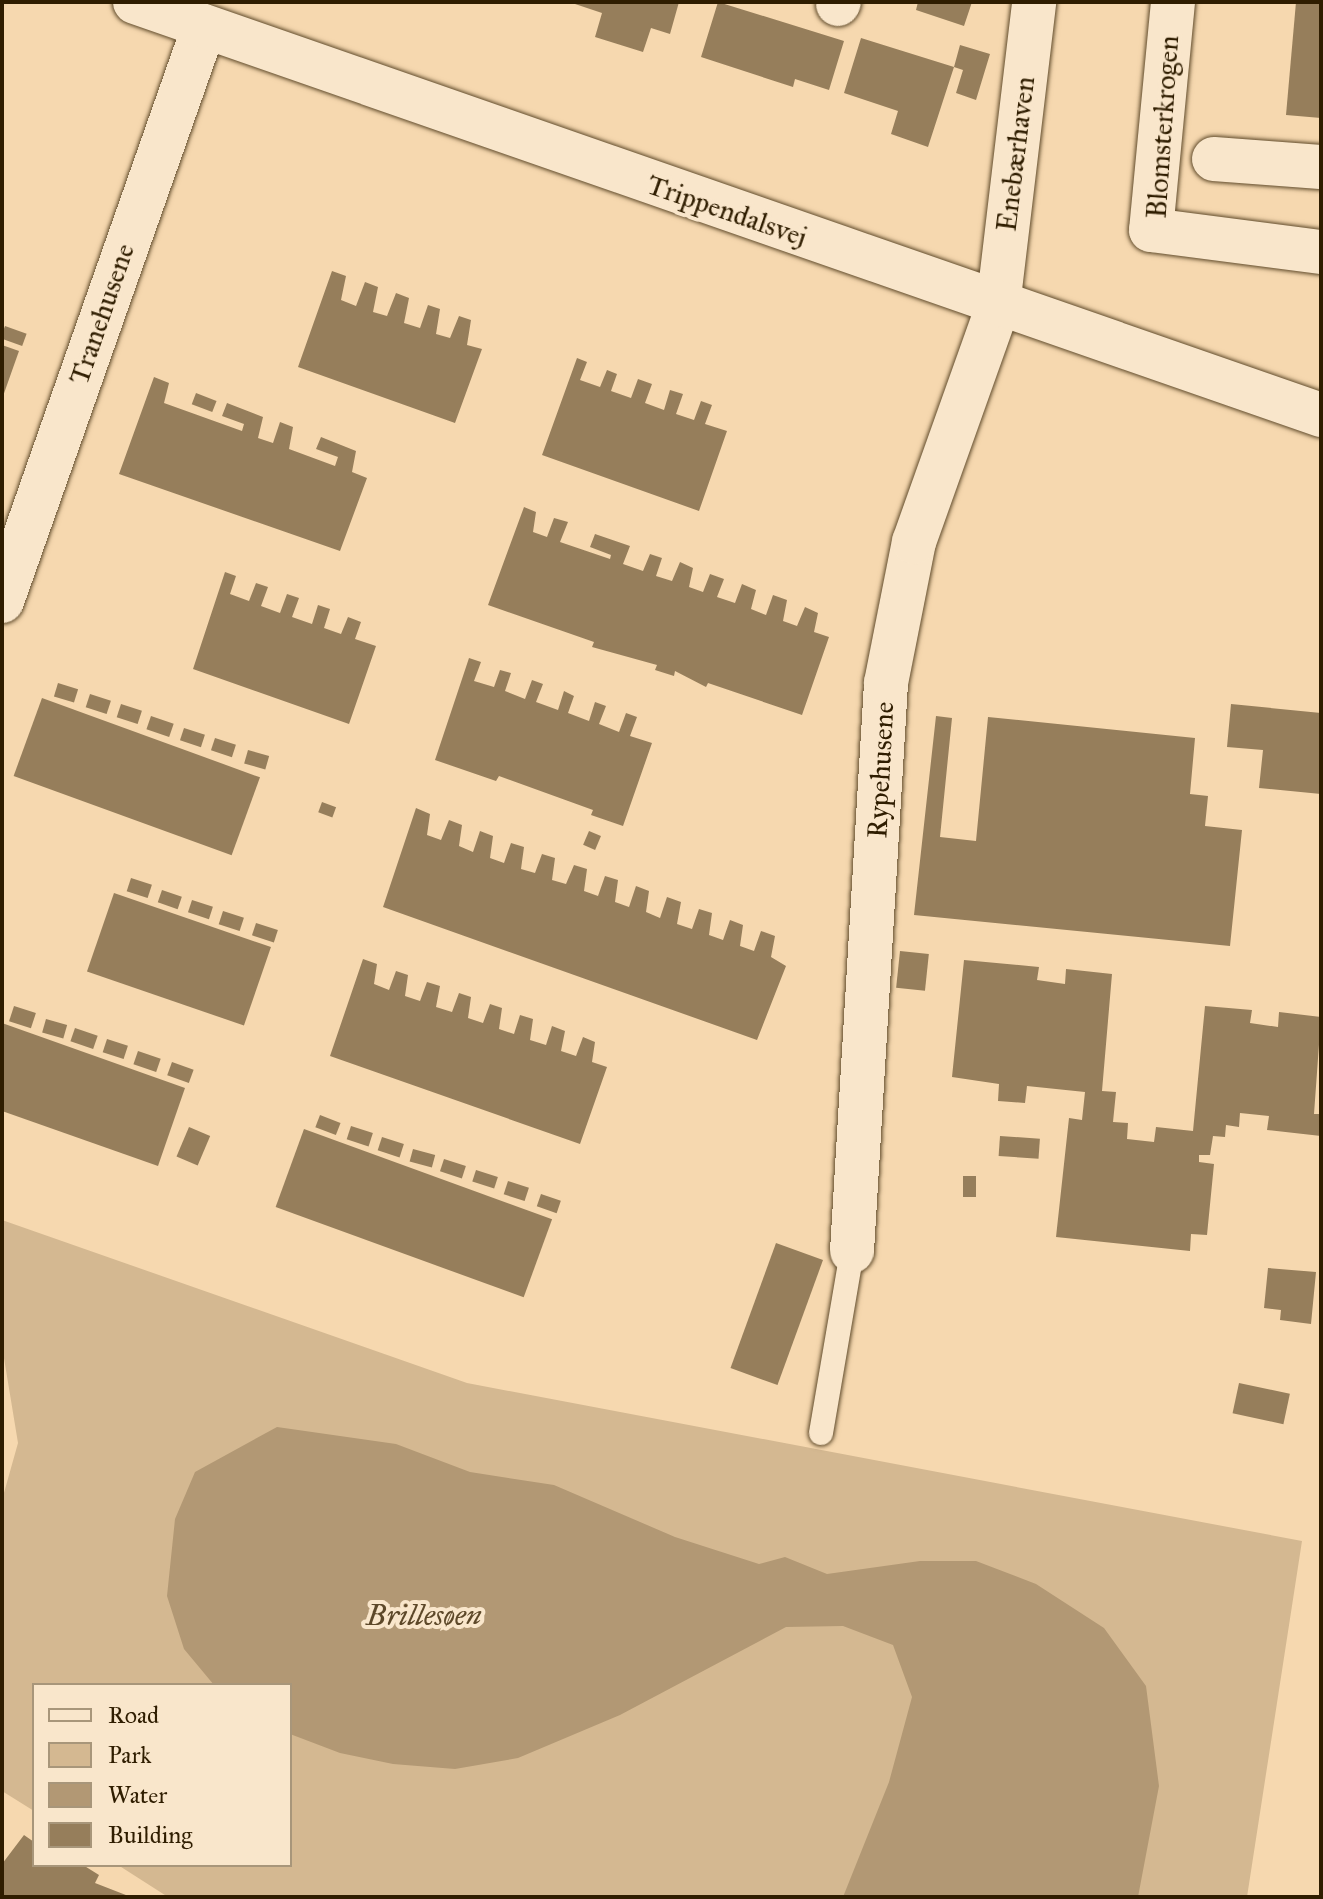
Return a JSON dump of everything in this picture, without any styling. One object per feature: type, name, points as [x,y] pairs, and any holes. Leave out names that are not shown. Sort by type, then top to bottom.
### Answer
[{"type":"street","name":"Trippendalsvej","points":[[135,2],[998,306],[1321,415]]},
{"type":"street","name":"Enebærhaven","points":[[998,306],[1034,2]]},
{"type":"street","name":"Blomsterkrogen","points":[[1173,2],[1151,230],[1321,252]]},
{"type":"street","name":"Tranehusene","points":[[2,601],[204,27]]},
{"type":"street","name":"Blomsterkrogen","points":[[1214,159],[1321,167]]},
{"type":"street","name":"Rypehusene","points":[[852,1251],[886,683],[914,542],[998,306]]},
{"type":"lane","points":[[821,1433],[852,1251]]},
{"type":"green space","points":[[2,1220],[467,1383],[1302,1541],[1247,1897],[168,1897],[121,1867],[292,1867],[292,1683],[32,1683],[32,1810],[2,1791],[2,1500],[18,1443],[2,1346]]},
{"type":"water","name":"Brillesøen","points":[[277,1427],[396,1444],[470,1472],[554,1485],[675,1537],[759,1564],[785,1557],[827,1574],[920,1561],[976,1561],[1036,1584],[1104,1628],[1146,1686],[1159,1786],[1138,1897],[843,1897],[889,1782],[912,1697],[893,1645],[843,1626],[786,1627],[620,1715],[518,1758],[455,1769],[393,1764],[340,1753],[292,1735],[292,1683],[212,1683],[184,1649],[167,1596],[175,1519],[195,1472]]},
{"type":"building","points":[[569,2],[679,2],[670,34],[651,28],[643,52],[595,37],[602,13]]},
{"type":"building","points":[[718,2],[844,41],[829,90],[795,79],[793,87],[701,57]]},
{"type":"building","points":[[918,2],[972,2],[964,26],[916,10]]},
{"type":"building","points":[[1296,2],[1321,2],[1321,118],[1286,115]]},
{"type":"building","points":[[861,38],[954,67],[928,147],[891,134],[898,111],[844,93]]},
{"type":"building","points":[[960,45],[990,54],[976,100],[956,93],[963,70],[954,67]]},
{"type":"building","points":[[332,271],[346,276],[341,300],[356,306],[365,282],[378,287],[373,312],[387,316],[396,293],[409,298],[404,323],[420,328],[428,305],[440,309],[436,334],[450,338],[459,316],[471,320],[467,345],[482,349],[455,423],[298,367]]},
{"type":"building","points":[[5,326],[27,334],[22,346],[2,339]]},
{"type":"building","points":[[2,345],[19,351],[2,399]]},
{"type":"building","points":[[577,358],[587,362],[580,380],[600,387],[607,370],[617,374],[611,391],[631,398],[638,379],[652,384],[645,403],[664,410],[670,390],[683,394],[676,414],[694,420],[701,401],[712,405],[705,424],[727,431],[699,511],[542,455]]},
{"type":"building","points":[[154,377],[169,383],[164,403],[242,431],[244,424],[222,416],[227,403],[263,417],[258,438],[273,443],[280,422],[293,427],[289,449],[335,466],[338,457],[316,449],[321,437],[356,451],[352,472],[367,478],[340,551],[119,474]]},
{"type":"building","points":[[196,393],[217,401],[212,412],[192,404]]},
{"type":"building","points":[[524,507],[536,512],[533,532],[547,537],[554,518],[568,522],[560,542],[610,559],[611,555],[590,547],[595,534],[630,546],[623,564],[643,571],[650,554],[662,558],[656,576],[672,581],[680,562],[693,568],[689,587],[703,592],[710,574],[724,579],[717,597],[735,603],[742,584],[756,590],[751,609],[766,615],[773,595],[787,600],[783,621],[797,626],[805,607],[818,613],[814,632],[829,637],[802,715],[708,683],[706,687],[675,671],[674,676],[655,670],[657,665],[592,647],[594,642],[488,605]]},
{"type":"building","points":[[225,572],[236,576],[230,594],[249,601],[256,583],[268,587],[261,606],[280,613],[287,594],[299,598],[292,617],[312,624],[318,605],[330,609],[324,628],[341,634],[348,617],[361,622],[355,639],[376,646],[349,724],[193,669]]},
{"type":"building","points":[[469,658],[481,662],[474,681],[494,687],[500,670],[511,673],[505,691],[525,699],[532,680],[543,684],[536,702],[558,710],[564,691],[574,696],[568,713],[589,721],[595,702],[606,706],[599,724],[619,732],[626,713],[637,717],[630,736],[652,743],[623,826],[591,815],[593,810],[499,776],[496,781],[435,760]]},
{"type":"building","points":[[58,683],[78,689],[74,703],[54,696]]},
{"type":"building","points":[[90,694],[111,701],[107,714],[86,707]]},
{"type":"building","points":[[42,698],[260,777],[232,855],[14,776]]},
{"type":"building","points":[[121,704],[142,711],[138,724],[117,717]]},
{"type":"building","points":[[1231,704],[1321,713],[1321,794],[1259,788],[1263,750],[1227,747]]},
{"type":"building","points":[[151,716],[174,724],[169,737],[146,729]]},
{"type":"building","points":[[936,716],[952,718],[940,837],[976,841],[988,717],[1195,738],[1190,794],[1208,796],[1205,826],[1242,830],[1230,946],[914,915]]},
{"type":"building","points":[[184,728],[205,735],[201,747],[180,740]]},
{"type":"building","points":[[215,738],[236,745],[232,757],[211,750]]},
{"type":"building","points":[[248,750],[269,756],[265,770],[244,763]]},
{"type":"building","points":[[322,802],[336,807],[332,817],[318,812]]},
{"type":"building","points":[[416,808],[430,814],[427,835],[441,840],[449,820],[462,825],[459,846],[473,852],[480,831],[493,836],[490,858],[504,863],[511,843],[524,847],[521,869],[535,873],[542,854],[555,858],[552,880],[566,884],[574,865],[587,869],[584,891],[598,896],[605,876],[618,880],[615,902],[629,907],[636,886],[649,891],[646,912],[660,918],[667,897],[681,902],[677,924],[692,929],[699,909],[712,913],[709,935],[723,940],[730,920],[743,925],[740,946],[754,951],[761,931],[775,936],[771,957],[786,966],[757,1040],[383,907]]},
{"type":"building","points":[[589,831],[601,836],[595,850],[583,845]]},
{"type":"building","points":[[131,878],[152,885],[148,898],[127,891]]},
{"type":"building","points":[[162,890],[182,897],[178,909],[158,902]]},
{"type":"building","points":[[114,893],[271,947],[244,1026],[87,971]]},
{"type":"building","points":[[192,900],[213,907],[209,919],[188,912]]},
{"type":"building","points":[[223,911],[244,918],[240,931],[219,924]]},
{"type":"building","points":[[256,923],[278,930],[274,942],[252,935]]},
{"type":"building","points":[[900,951],[929,954],[925,991],[896,988]]},
{"type":"building","points":[[363,959],[377,964],[374,984],[389,990],[396,971],[408,975],[405,996],[420,1001],[427,982],[440,986],[436,1007],[452,1012],[459,993],[471,997],[468,1018],[483,1023],[490,1004],[502,1008],[499,1029],[514,1034],[520,1015],[533,1019],[530,1040],[546,1045],[552,1026],[565,1031],[561,1051],[576,1056],[583,1037],[595,1042],[592,1062],[607,1067],[580,1144],[330,1056]]},
{"type":"building","points":[[964,960],[1039,967],[1037,980],[1065,984],[1066,969],[1112,974],[1102,1091],[1116,1092],[1113,1122],[1128,1123],[1127,1139],[1154,1142],[1156,1127],[1193,1131],[1205,1006],[1252,1010],[1250,1023],[1278,1027],[1279,1012],[1321,1017],[1314,1114],[1321,1114],[1321,1136],[1267,1130],[1269,1116],[1240,1113],[1239,1127],[1226,1125],[1225,1137],[1213,1136],[1210,1155],[1199,1155],[1199,1162],[1214,1164],[1207,1235],[1191,1234],[1190,1251],[1056,1237],[1069,1118],[1082,1120],[1085,1092],[1027,1086],[1025,1103],[998,1101],[999,1084],[952,1077]]},
{"type":"building","points":[[14,1006],[36,1013],[31,1028],[9,1021]]},
{"type":"building","points":[[46,1019],[67,1025],[63,1039],[42,1032]]},
{"type":"building","points":[[2,1023],[185,1088],[158,1166],[2,1111]]},
{"type":"building","points":[[75,1028],[98,1036],[93,1049],[70,1041]]},
{"type":"building","points":[[107,1039],[128,1046],[124,1059],[103,1052]]},
{"type":"building","points":[[138,1051],[161,1059],[156,1072],[133,1064]]},
{"type":"building","points":[[172,1062],[194,1070],[189,1083],[167,1075]]},
{"type":"building","points":[[320,1115],[341,1123],[336,1135],[315,1127]]},
{"type":"building","points":[[351,1126],[373,1133],[369,1146],[347,1139]]},
{"type":"building","points":[[189,1127],[210,1136],[198,1165],[176,1156]]},
{"type":"building","points":[[304,1129],[552,1219],[524,1297],[276,1207]]},
{"type":"building","points":[[1000,1136],[1040,1139],[1039,1159],[999,1156]]},
{"type":"building","points":[[382,1137],[404,1144],[400,1157],[378,1150]]},
{"type":"building","points":[[413,1149],[435,1155],[432,1168],[410,1162]]},
{"type":"building","points":[[444,1159],[466,1166],[462,1178],[440,1171]]},
{"type":"building","points":[[476,1170],[498,1177],[494,1189],[472,1181]]},
{"type":"building","points":[[963,1176],[976,1176],[976,1197],[963,1197]]},
{"type":"building","points":[[508,1181],[529,1188],[525,1201],[504,1194]]},
{"type":"building","points":[[541,1194],[561,1201],[557,1213],[537,1206]]},
{"type":"building","points":[[776,1243],[823,1260],[777,1385],[731,1368]]},
{"type":"building","points":[[1268,1268],[1316,1272],[1311,1324],[1280,1320],[1281,1310],[1264,1308]]},
{"type":"building","points":[[1239,1383],[1290,1394],[1283,1424],[1233,1413]]},
{"type":"building","points":[[24,1835],[32,1841],[32,1867],[86,1867],[99,1875],[95,1883],[131,1897],[2,1897],[2,1864]]}]
